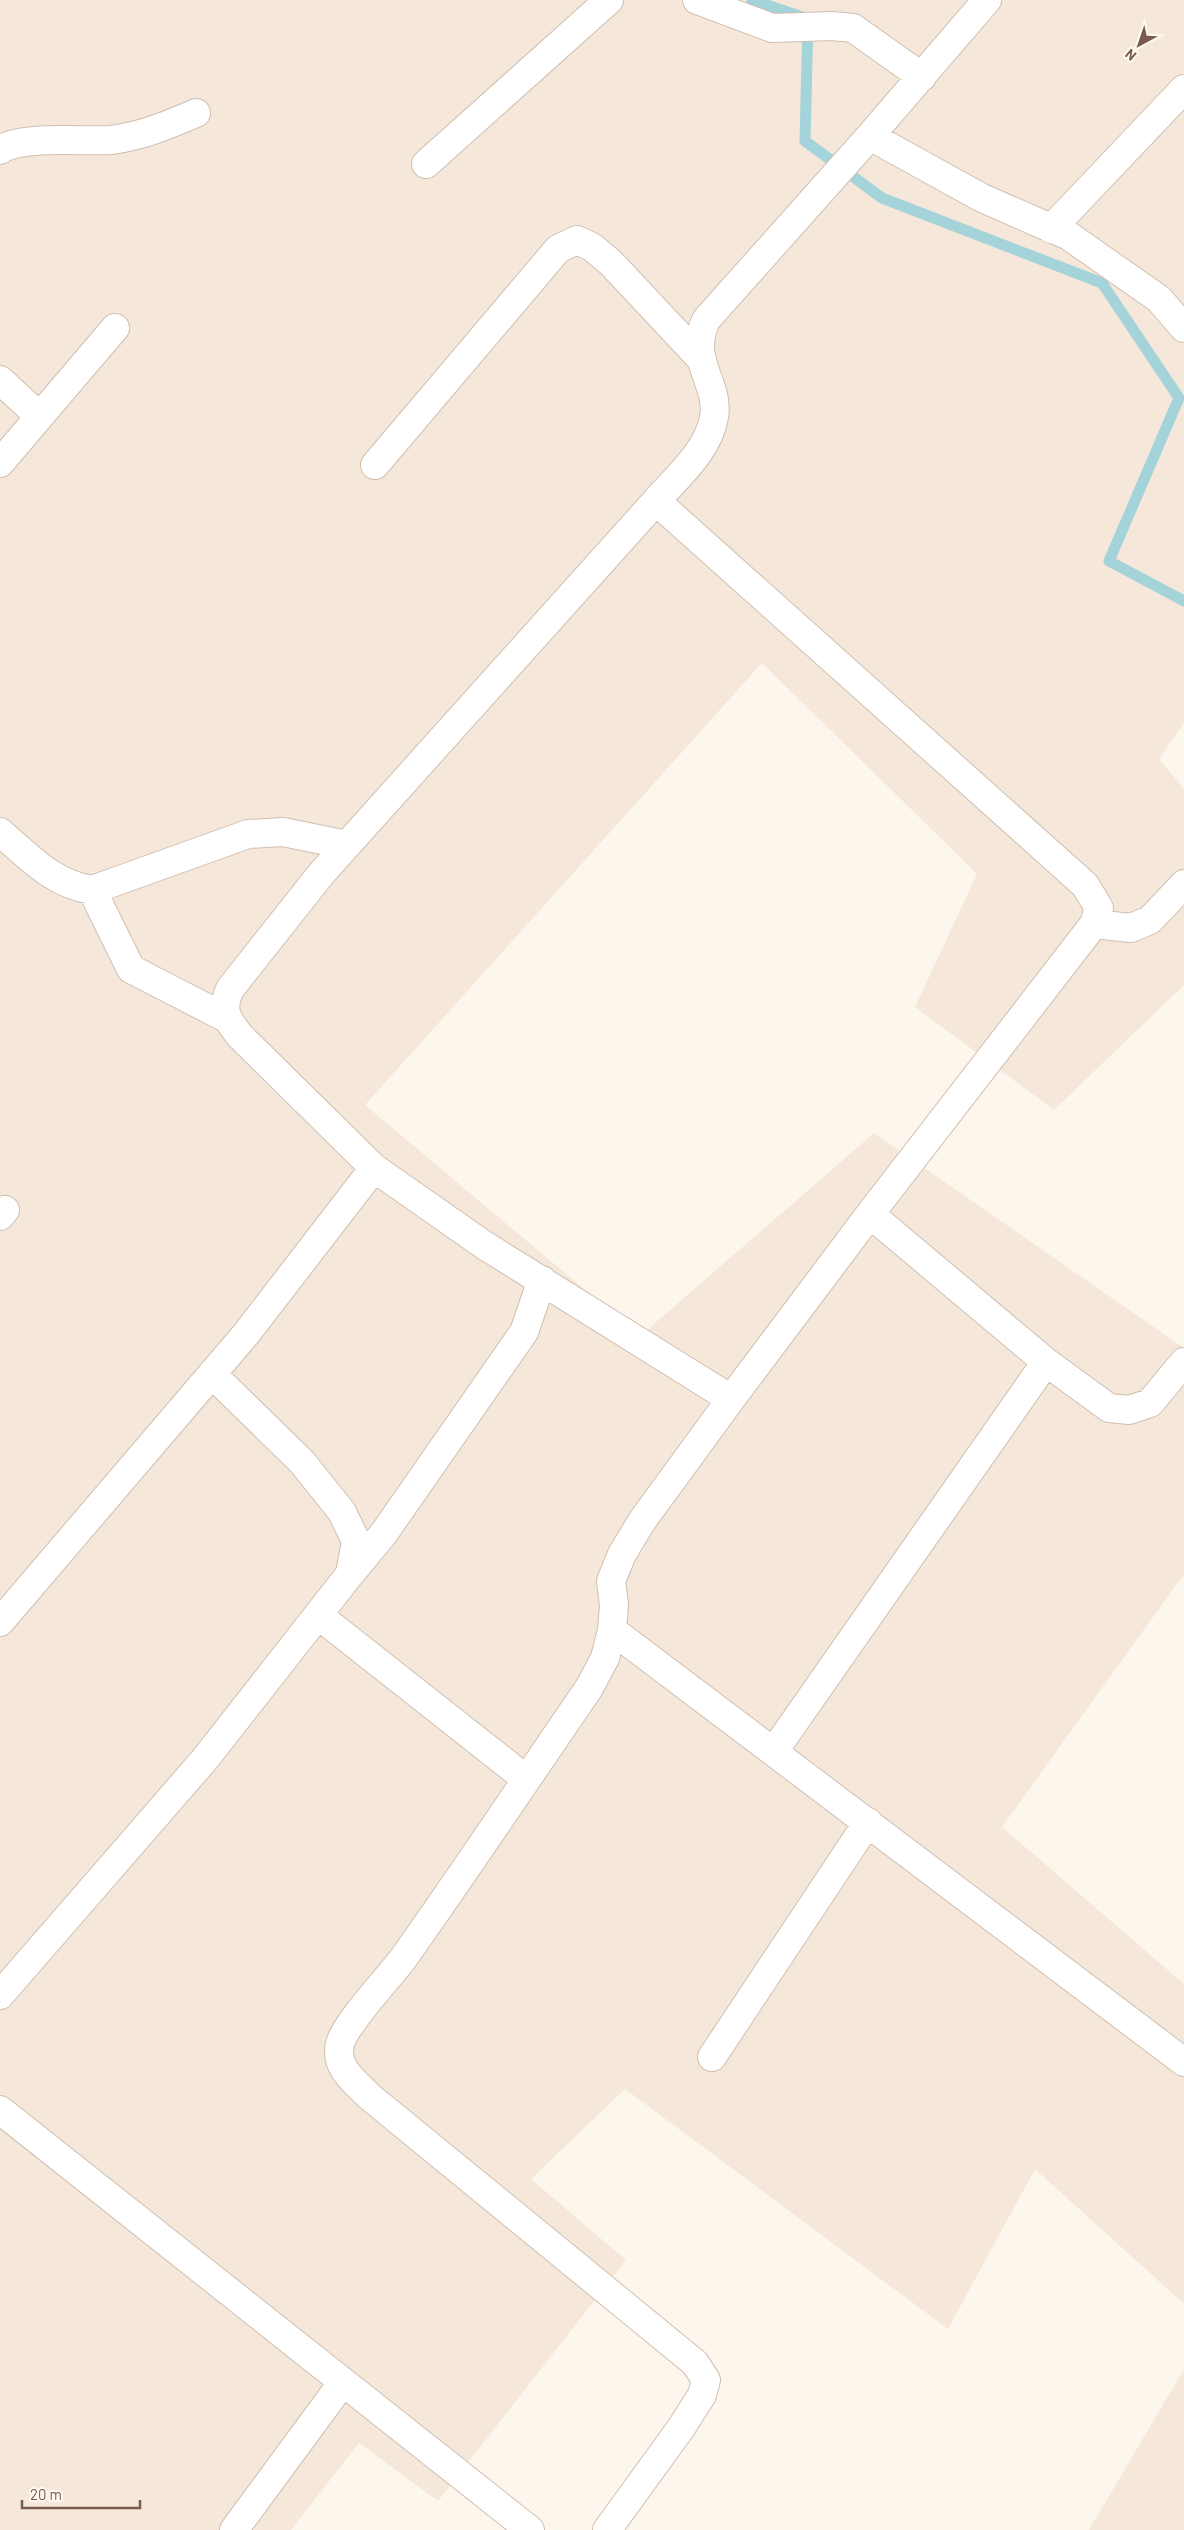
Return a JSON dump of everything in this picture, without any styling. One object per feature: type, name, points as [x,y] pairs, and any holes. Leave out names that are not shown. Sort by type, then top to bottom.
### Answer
[{"type":"street","points":[[426,164],[609,0]]},
{"type":"street","points":[[697,0],[772,28],[832,26],[853,28],[922,77]]},
{"type":"street","points":[[226,1018],[224,1001],[230,990],[321,874],[656,501],[708,439],[715,416],[712,394],[701,359],[699,334],[706,320],[828,184],[988,0]]},
{"type":"street","points":[[1051,229],[1184,90]]},
{"type":"street","points":[[0,150],[19,142],[111,140],[146,134],[196,113]]},
{"type":"street","points":[[863,144],[1069,236],[1159,299],[1184,328]]},
{"type":"street","points":[[375,464],[558,249],[577,240],[592,247],[611,263],[701,359]]},
{"type":"street","points":[[0,463],[116,328]]},
{"type":"street","points":[[0,380],[40,416]]},
{"type":"street","points":[[607,2530],[681,2428],[702,2395],[706,2380],[695,2363],[370,2097],[348,2076],[338,2058],[340,2042],[354,2020],[404,1958],[589,1688],[605,1658],[612,1630],[614,1605],[611,1581],[622,1554],[642,1521],[870,1214],[1094,924],[1099,908],[1084,885],[656,501]]},
{"type":"street","points":[[0,832],[49,874],[73,887],[92,890],[248,834],[283,832],[347,845]]},
{"type":"street","points":[[1094,924],[1131,928],[1150,920],[1184,884]]},
{"type":"street","points":[[92,890],[131,969],[226,1018],[240,1036],[374,1168],[484,1245],[731,1399]]},
{"type":"street","points":[[0,1622],[246,1334],[374,1168]]},
{"type":"street","points":[[870,1214],[1046,1362],[1110,1408],[1129,1410],[1150,1403],[1184,1362]]},
{"type":"street","points":[[0,1996],[205,1759],[384,1533],[524,1332],[542,1280]]},
{"type":"street","points":[[774,1752],[1046,1362]]},
{"type":"street","points":[[212,1374],[302,1462],[342,1512],[356,1541],[350,1574]]},
{"type":"street","points":[[318,1615],[526,1780]]},
{"type":"street","points":[[612,1630],[1184,2062]]},
{"type":"street","points":[[712,2057],[868,1822]]},
{"type":"street","points":[[0,2110],[530,2530]]},
{"type":"street","points":[[234,2530],[343,2382]]},
{"type":"shaded area","points":[[0,0],[1184,0],[1184,723],[1159,759],[1184,789],[1184,985],[1054,1110],[915,1007],[977,874],[762,663],[365,1105],[640,1336],[874,1133],[1184,1348],[1184,1574],[1002,1827],[1184,1984],[1184,2304],[1035,2169],[948,2329],[625,2089],[531,2179],[626,2260],[438,2501],[359,2443],[291,2530],[0,2530]]},
{"type":"shaded area","points":[[1184,2369],[1184,2530],[1089,2530]]},
{"type":"waterway","points":[[752,0],[808,19],[805,141],[882,198],[1102,283],[1179,398],[1109,561],[1184,601]]}]
